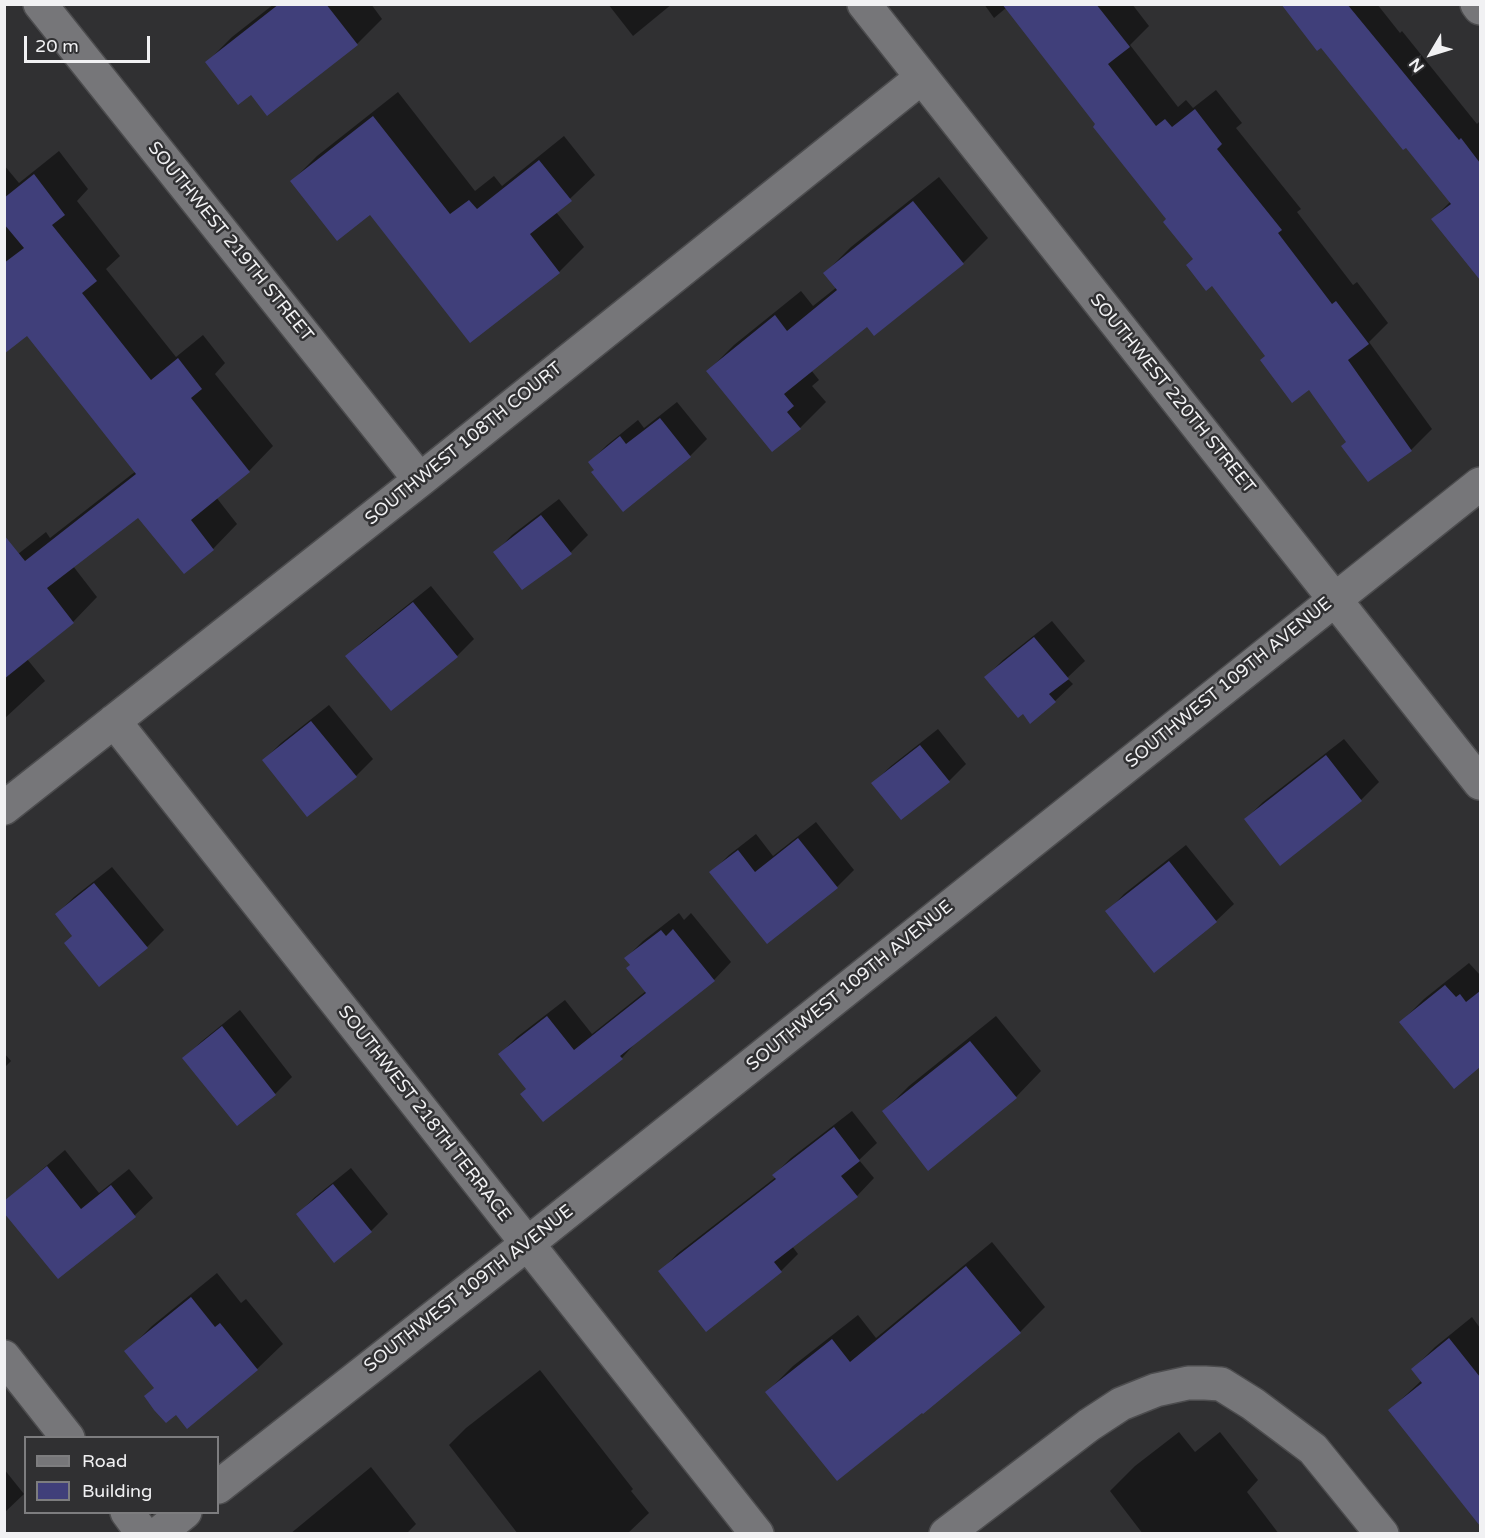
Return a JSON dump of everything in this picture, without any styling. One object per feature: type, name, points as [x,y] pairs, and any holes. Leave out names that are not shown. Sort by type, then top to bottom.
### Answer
[{"type":"street","name":"SOUTHWEST 219TH STREET","points":[[40,4],[420,480]]},
{"type":"street","name":"SOUTHWEST 220TH STREET","points":[[864,4],[1480,783]]},
{"type":"street","points":[[1477,4],[1480,8]]},
{"type":"street","name":"SOUTHWEST 108TH COURT","points":[[4,808],[420,480],[921,78]]},
{"type":"street","name":"SOUTHWEST 109TH AVENUE","points":[[219,1486],[527,1244],[1480,484]]},
{"type":"street","name":"SOUTHWEST 218TH TERRACE","points":[[114,722],[757,1533]]},
{"type":"street","points":[[4,1357],[67,1436]]},
{"type":"street","points":[[946,1533],[1089,1425],[1121,1404],[1156,1390],[1188,1383],[1221,1384],[1268,1414],[1313,1449],[1382,1533]]},
{"type":"street","points":[[129,1514],[143,1533]]},
{"type":"street","points":[[158,1533],[182,1514]]},
{"type":"building","points":[[279,4],[326,4],[358,45],[267,116],[251,95],[238,105],[205,62]]},
{"type":"building","points":[[1002,4],[1096,4],[1130,47],[1108,64],[1156,126],[1165,119],[1172,127],[1195,109],[1222,144],[1217,149],[1282,230],[1278,233],[1332,304],[1336,301],[1369,344],[1348,360],[1412,451],[1368,482],[1341,446],[1346,442],[1309,390],[1292,403],[1260,360],[1265,356],[1212,286],[1206,291],[1186,265],[1193,259],[1163,222],[1166,219],[1093,127],[1095,124]]},
{"type":"building","points":[[1281,4],[1347,4],[1480,163],[1480,280],[1431,219],[1451,204],[1406,148],[1403,150],[1321,48],[1317,51]]},
{"type":"building","points":[[373,116],[450,214],[469,200],[477,209],[539,160],[572,201],[530,234],[560,273],[470,343],[370,215],[337,241],[290,181]]},
{"type":"building","points":[[34,174],[65,215],[52,225],[97,281],[82,293],[151,380],[178,358],[202,389],[191,398],[250,472],[191,520],[214,550],[184,574],[138,518],[47,588],[74,623],[4,679],[4,535],[25,561],[136,474],[27,336],[4,354],[4,263],[24,248],[4,224],[4,198]]},
{"type":"building","points":[[913,201],[964,264],[874,336],[867,327],[784,394],[794,406],[787,412],[801,429],[772,452],[706,371],[775,315],[787,331],[837,290],[823,273]]},
{"type":"building","points":[[660,418],[691,457],[623,512],[591,472],[594,470],[588,462],[620,436],[626,444]]},
{"type":"building","points":[[541,515],[572,554],[522,590],[493,552]]},
{"type":"building","points":[[413,602],[458,657],[391,711],[345,656]]},
{"type":"building","points":[[1034,637],[1069,679],[1049,694],[1056,702],[1030,724],[1023,714],[1018,718],[984,677]]},
{"type":"building","points":[[311,721],[357,777],[307,817],[262,760]]},
{"type":"building","points":[[920,745],[950,782],[901,820],[871,783]]},
{"type":"building","points":[[1326,755],[1362,801],[1280,866],[1244,819]]},
{"type":"building","points":[[798,838],[838,888],[767,944],[709,872],[738,850],[755,872]]},
{"type":"building","points":[[1169,861],[1217,922],[1154,973],[1105,911]]},
{"type":"building","points":[[94,883],[148,948],[99,987],[64,943],[72,936],[55,914]]},
{"type":"building","points":[[673,929],[715,981],[620,1056],[623,1059],[543,1122],[520,1094],[526,1089],[498,1054],[547,1016],[574,1050],[646,993],[626,968],[630,965],[624,958],[661,930],[666,936]]},
{"type":"building","points":[[1445,985],[1456,997],[1460,994],[1466,1002],[1480,991],[1480,1067],[1454,1089],[1399,1022]]},
{"type":"building","points":[[222,1026],[276,1095],[237,1126],[182,1058]]},
{"type":"building","points":[[970,1041],[1017,1098],[928,1171],[882,1111]]},
{"type":"building","points":[[834,1127],[860,1161],[841,1176],[858,1197],[774,1262],[782,1272],[706,1332],[658,1271],[776,1179],[772,1175]]},
{"type":"building","points":[[47,1166],[81,1209],[111,1185],[136,1217],[58,1279],[4,1213],[4,1201]]},
{"type":"building","points":[[333,1184],[372,1232],[334,1263],[296,1214]]},
{"type":"building","points":[[966,1266],[1021,1333],[837,1481],[765,1392],[832,1339],[850,1362]]},
{"type":"building","points":[[191,1297],[215,1327],[220,1323],[258,1370],[187,1429],[176,1415],[166,1423],[154,1410],[144,1396],[154,1388],[124,1351]]},
{"type":"building","points":[[1449,1338],[1480,1377],[1480,1526],[1388,1410],[1422,1383],[1411,1369]]}]
